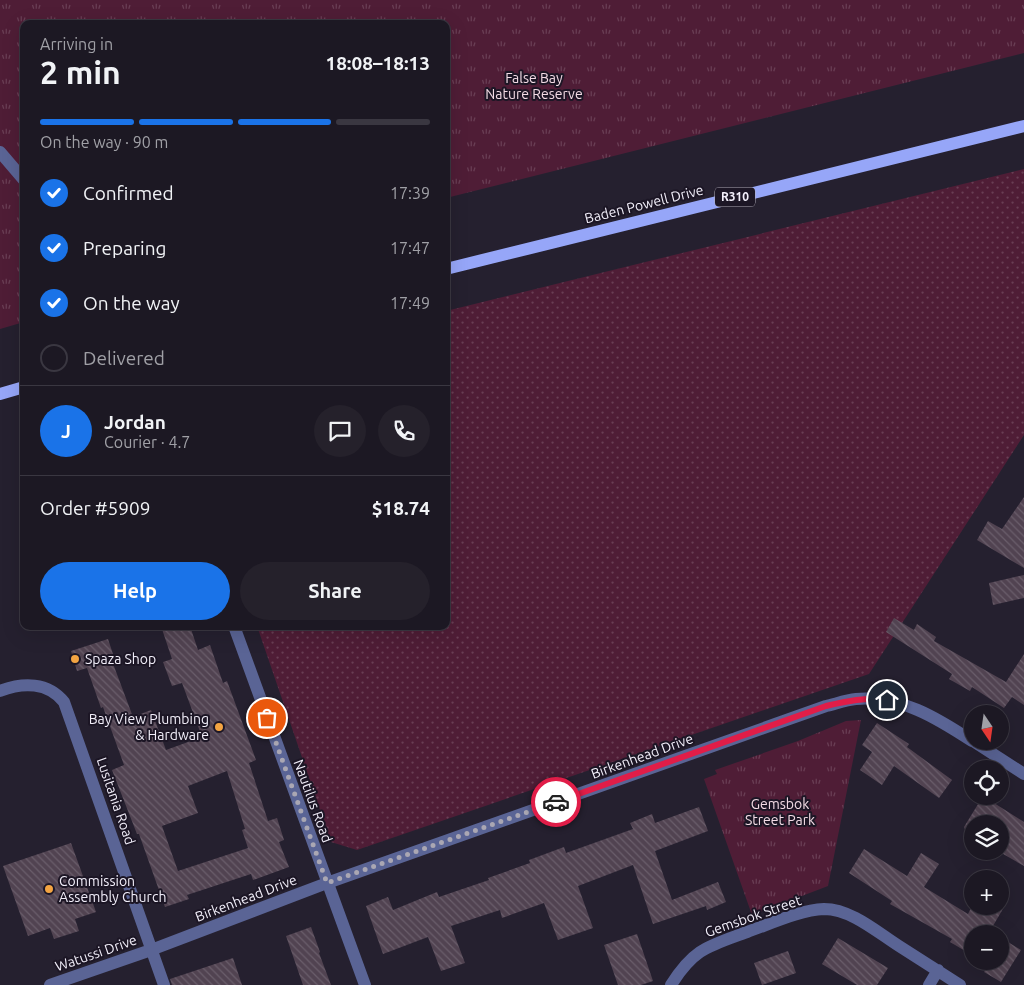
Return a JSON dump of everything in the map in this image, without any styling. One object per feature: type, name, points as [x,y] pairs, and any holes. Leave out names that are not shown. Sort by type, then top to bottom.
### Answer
[{"type":"main road","name":"Baden Powell Drive","points":[[450,268],[1024,126]]},
{"type":"main road","points":[[0,394],[20,388]]},
{"type":"street","points":[[0,152],[20,175]]},
{"type":"street","name":"Nautilus Road","points":[[235,630],[365,985]]},
{"type":"street","name":"Lusitania Road","points":[[0,691],[22,685],[47,687],[57,693],[64,702],[164,985]]},
{"type":"street","name":"Birkenhead Drive","points":[[151,950],[327,883],[818,709],[854,699],[898,702],[926,712],[964,735]]},
{"type":"street","name":"Birkenhead Drive","points":[[987,750],[1024,774]]},
{"type":"street","name":"Gemsbok Street","points":[[671,985],[679,972],[694,955],[712,944],[805,912],[824,909],[839,912],[858,920],[960,985]]},
{"type":"street","name":"Watussi Drive","points":[[50,985],[151,950]]},
{"type":"street","points":[[929,985],[938,970]]},
{"type":"green space","name":"False Bay Nature Reserve","points":[[0,0],[1024,0],[1024,53],[450,197],[450,20],[20,20],[20,323],[0,329]]},
{"type":"green space","points":[[1024,169],[1024,435],[869,674],[357,850],[331,842],[258,630],[450,630],[450,310]]},
{"type":"green space","name":"Gemsbok Street Park","points":[[861,720],[828,886],[752,915],[704,779],[717,774],[715,770],[798,741],[846,721]]},
{"type":"building","points":[[1024,497],[1024,568],[977,540],[988,521],[1002,529]]},
{"type":"building","points":[[1024,575],[1024,598],[993,605],[989,583]]},
{"type":"building","points":[[894,618],[914,630],[917,624],[936,637],[934,641],[1006,682],[1024,654],[1024,705],[1012,697],[1006,705],[999,705],[972,687],[970,691],[949,679],[952,674],[886,632]]},
{"type":"building","points":[[162,630],[191,630],[198,650],[210,645],[223,683],[227,681],[256,760],[249,763],[268,821],[277,818],[284,840],[279,842],[289,867],[253,880],[251,874],[187,895],[189,899],[165,907],[139,834],[137,834],[112,770],[124,765],[103,707],[101,708],[87,668],[77,671],[71,651],[108,639],[115,660],[112,661],[133,717],[151,710],[166,750],[202,737],[182,683],[172,686],[163,662],[172,659]],"holes":[[[227,771],[245,829],[242,830],[248,848],[178,871],[162,826],[198,813],[188,786]]]},
{"type":"building","points":[[877,723],[909,744],[907,747],[952,780],[939,798],[894,766],[882,785],[860,770],[872,752],[862,745]]},
{"type":"building","points":[[977,805],[997,805],[1024,822],[1024,866],[1009,857],[1009,815],[971,815]]},
{"type":"building","points":[[699,807],[708,831],[655,851],[672,900],[718,882],[726,902],[707,910],[706,906],[653,924],[633,865],[578,886],[593,928],[558,940],[544,903],[502,918],[500,910],[451,926],[465,963],[441,971],[428,937],[383,954],[366,906],[388,897],[393,910],[437,892],[439,897],[489,880],[488,878],[530,863],[529,860],[564,847],[566,853],[633,829],[630,823],[652,814],[655,823]]},
{"type":"building","name":"Commission Assembly Church","points":[[71,843],[96,912],[75,919],[79,931],[54,939],[50,928],[28,936],[3,866]]},
{"type":"building","points":[[864,849],[907,876],[921,853],[939,864],[924,887],[964,912],[964,915],[999,915],[994,925],[964,925],[964,950],[950,942],[952,939],[890,904],[892,901],[849,873]]},
{"type":"building","points":[[311,927],[331,985],[303,985],[286,936]]},
{"type":"building","points":[[637,934],[653,981],[641,985],[618,985],[604,945]]},
{"type":"building","points":[[838,938],[888,968],[877,985],[857,985],[822,964]]},
{"type":"building","points":[[1009,943],[1021,950],[1009,969]]},
{"type":"building","points":[[788,951],[796,973],[762,985],[754,963]]},
{"type":"building","points":[[233,958],[242,985],[172,985],[170,979]]},
{"type":"building","points":[[985,970],[1008,970],[1001,982],[984,972]]},
{"type":"way so far","points":[[267,718],[327,883],[556,802]]},
{"type":"place","name":"Spaza Shop","points":[[75,659]]},
{"type":"place","name":"Bay View Plumbing & Hardware","points":[[219,727]]},
{"type":"place","name":"Commission Assembly Church","points":[[49,889]]},
{"type":"route","points":[[556,802],[826,706],[854,699],[887,700]]}]
